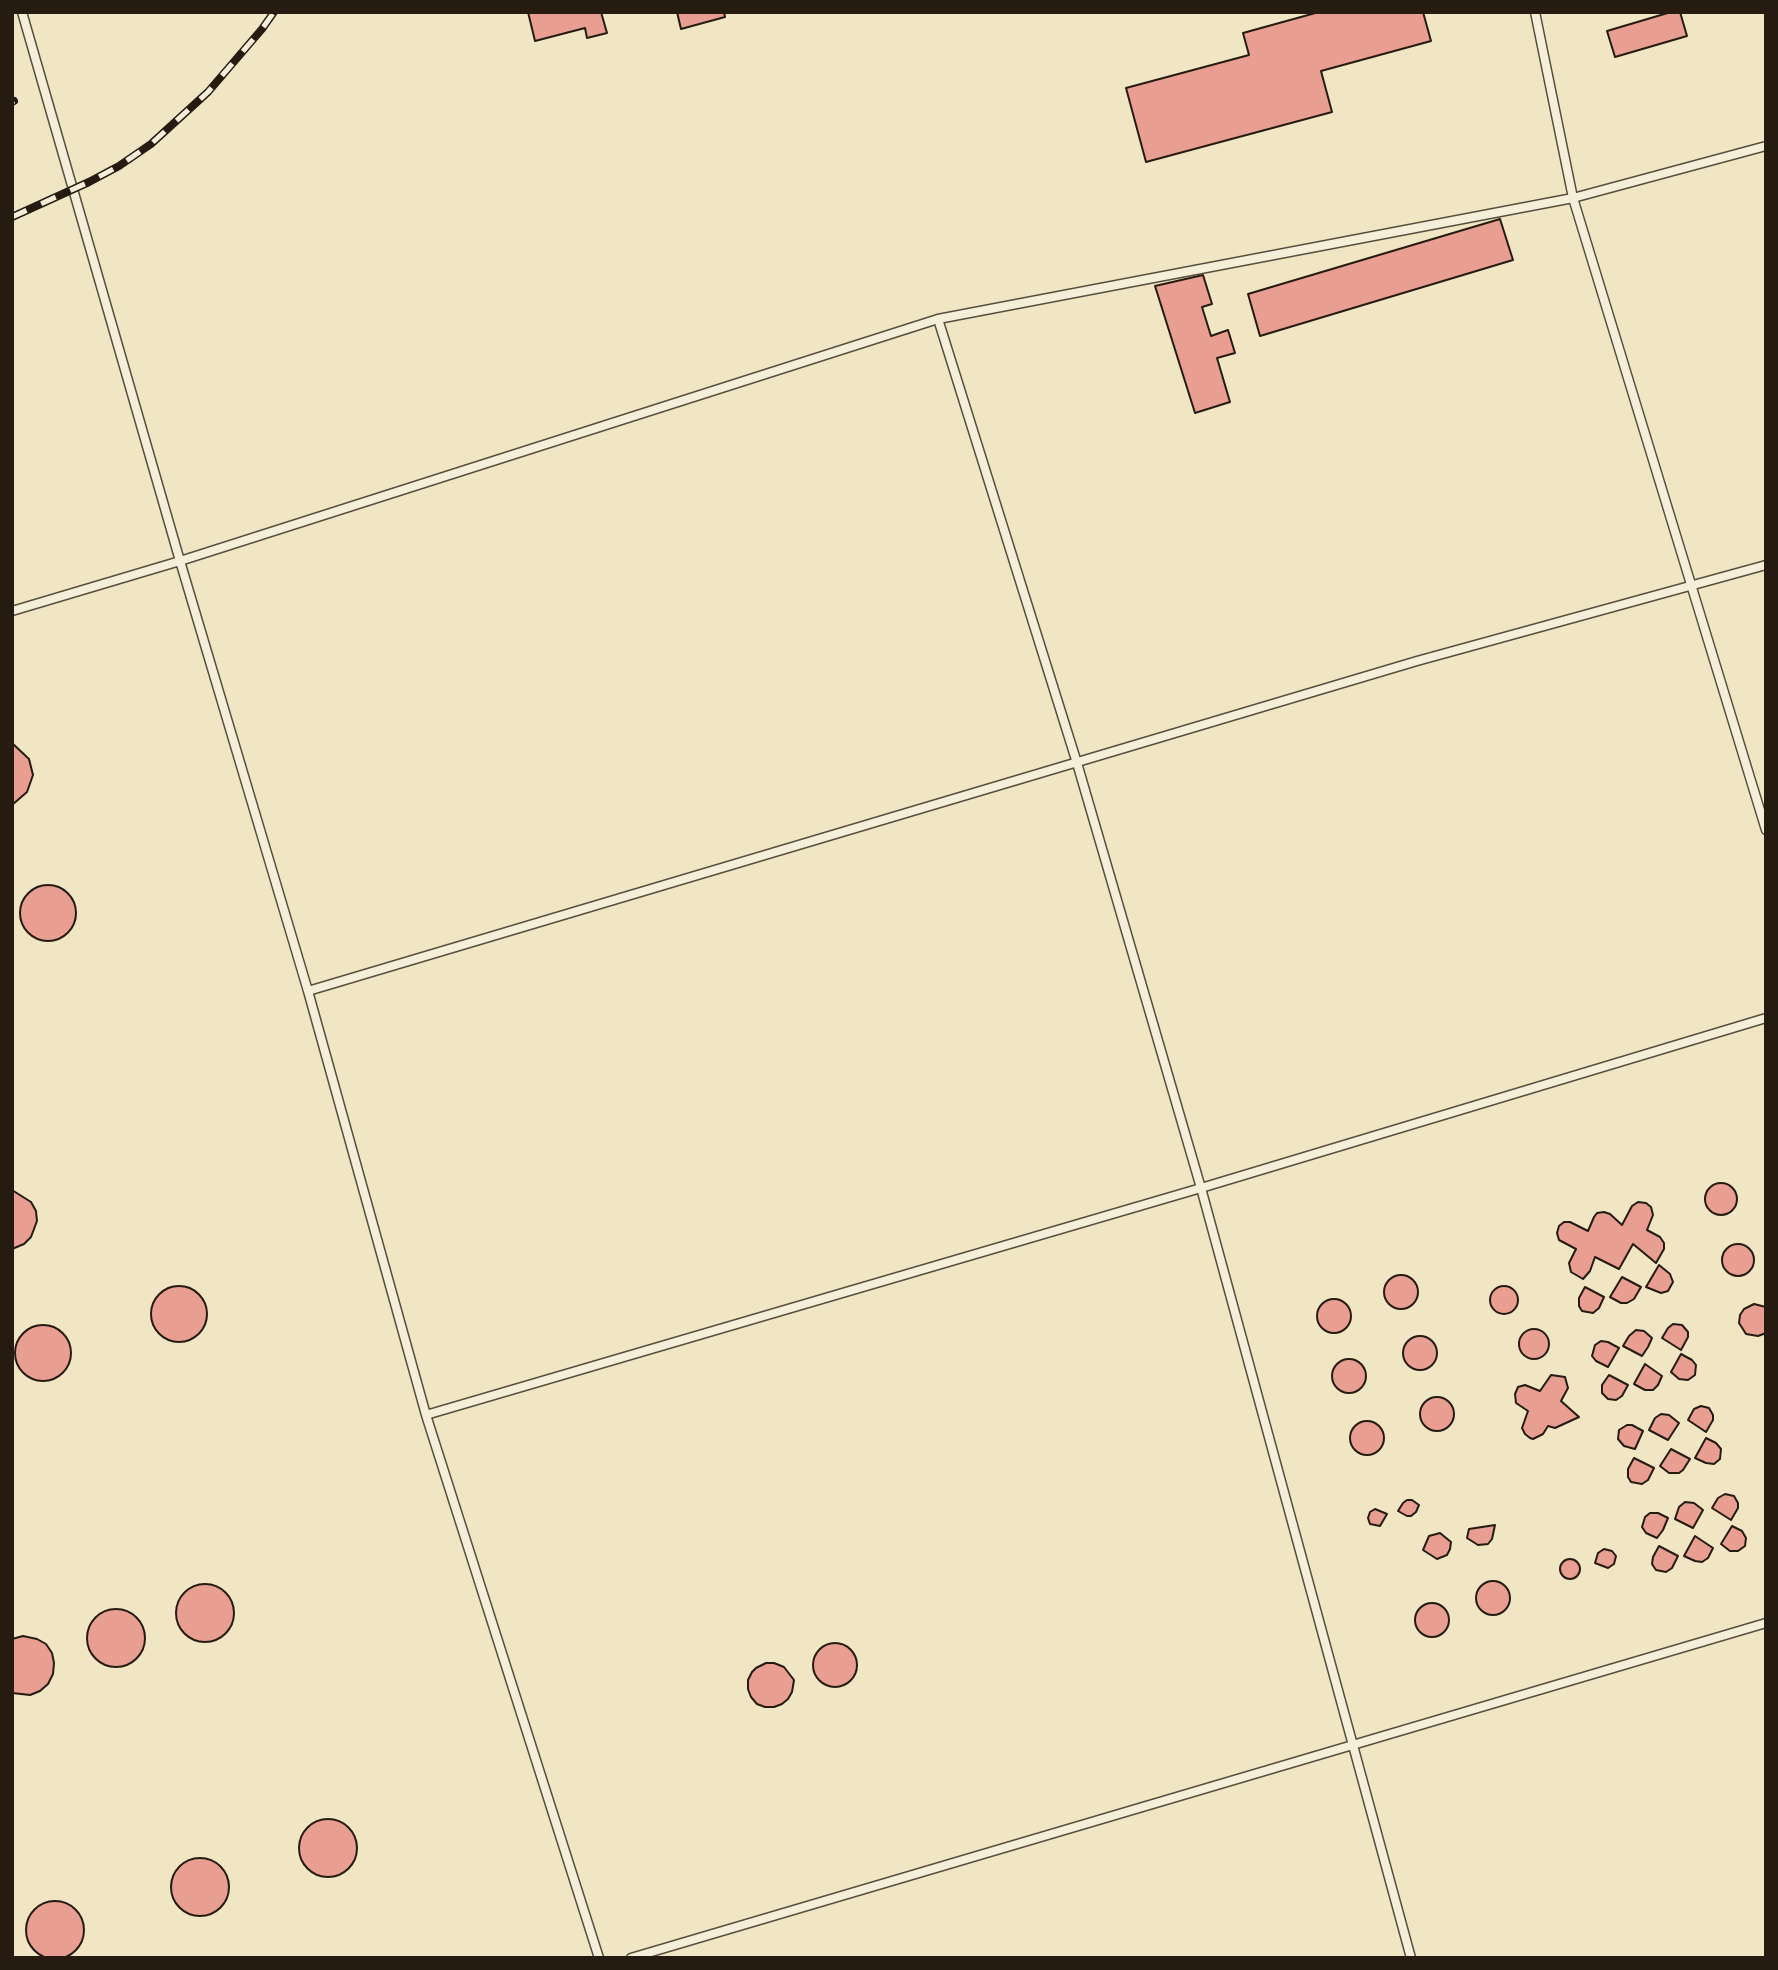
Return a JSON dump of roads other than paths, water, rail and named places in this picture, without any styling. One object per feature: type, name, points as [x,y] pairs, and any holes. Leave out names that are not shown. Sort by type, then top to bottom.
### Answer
[{"type":"lane","points":[[22,12],[180,561],[308,991],[426,1415],[599,1958]]},
{"type":"lane","points":[[1535,12],[1573,198],[1766,830]]},
{"type":"lane","points":[[12,611],[180,561],[938,319],[1573,198],[1766,146]]},
{"type":"lane","points":[[938,319],[1077,763],[1201,1188],[1411,1958]]},
{"type":"lane","points":[[308,991],[1417,662],[1766,565]]},
{"type":"lane","points":[[426,1415],[1201,1188],[1766,1018]]},
{"type":"lane","points":[[631,1958],[1766,1623]]},
{"type":"railway","points":[[12,217],[89,182],[151,144],[208,92],[274,12]]}]
